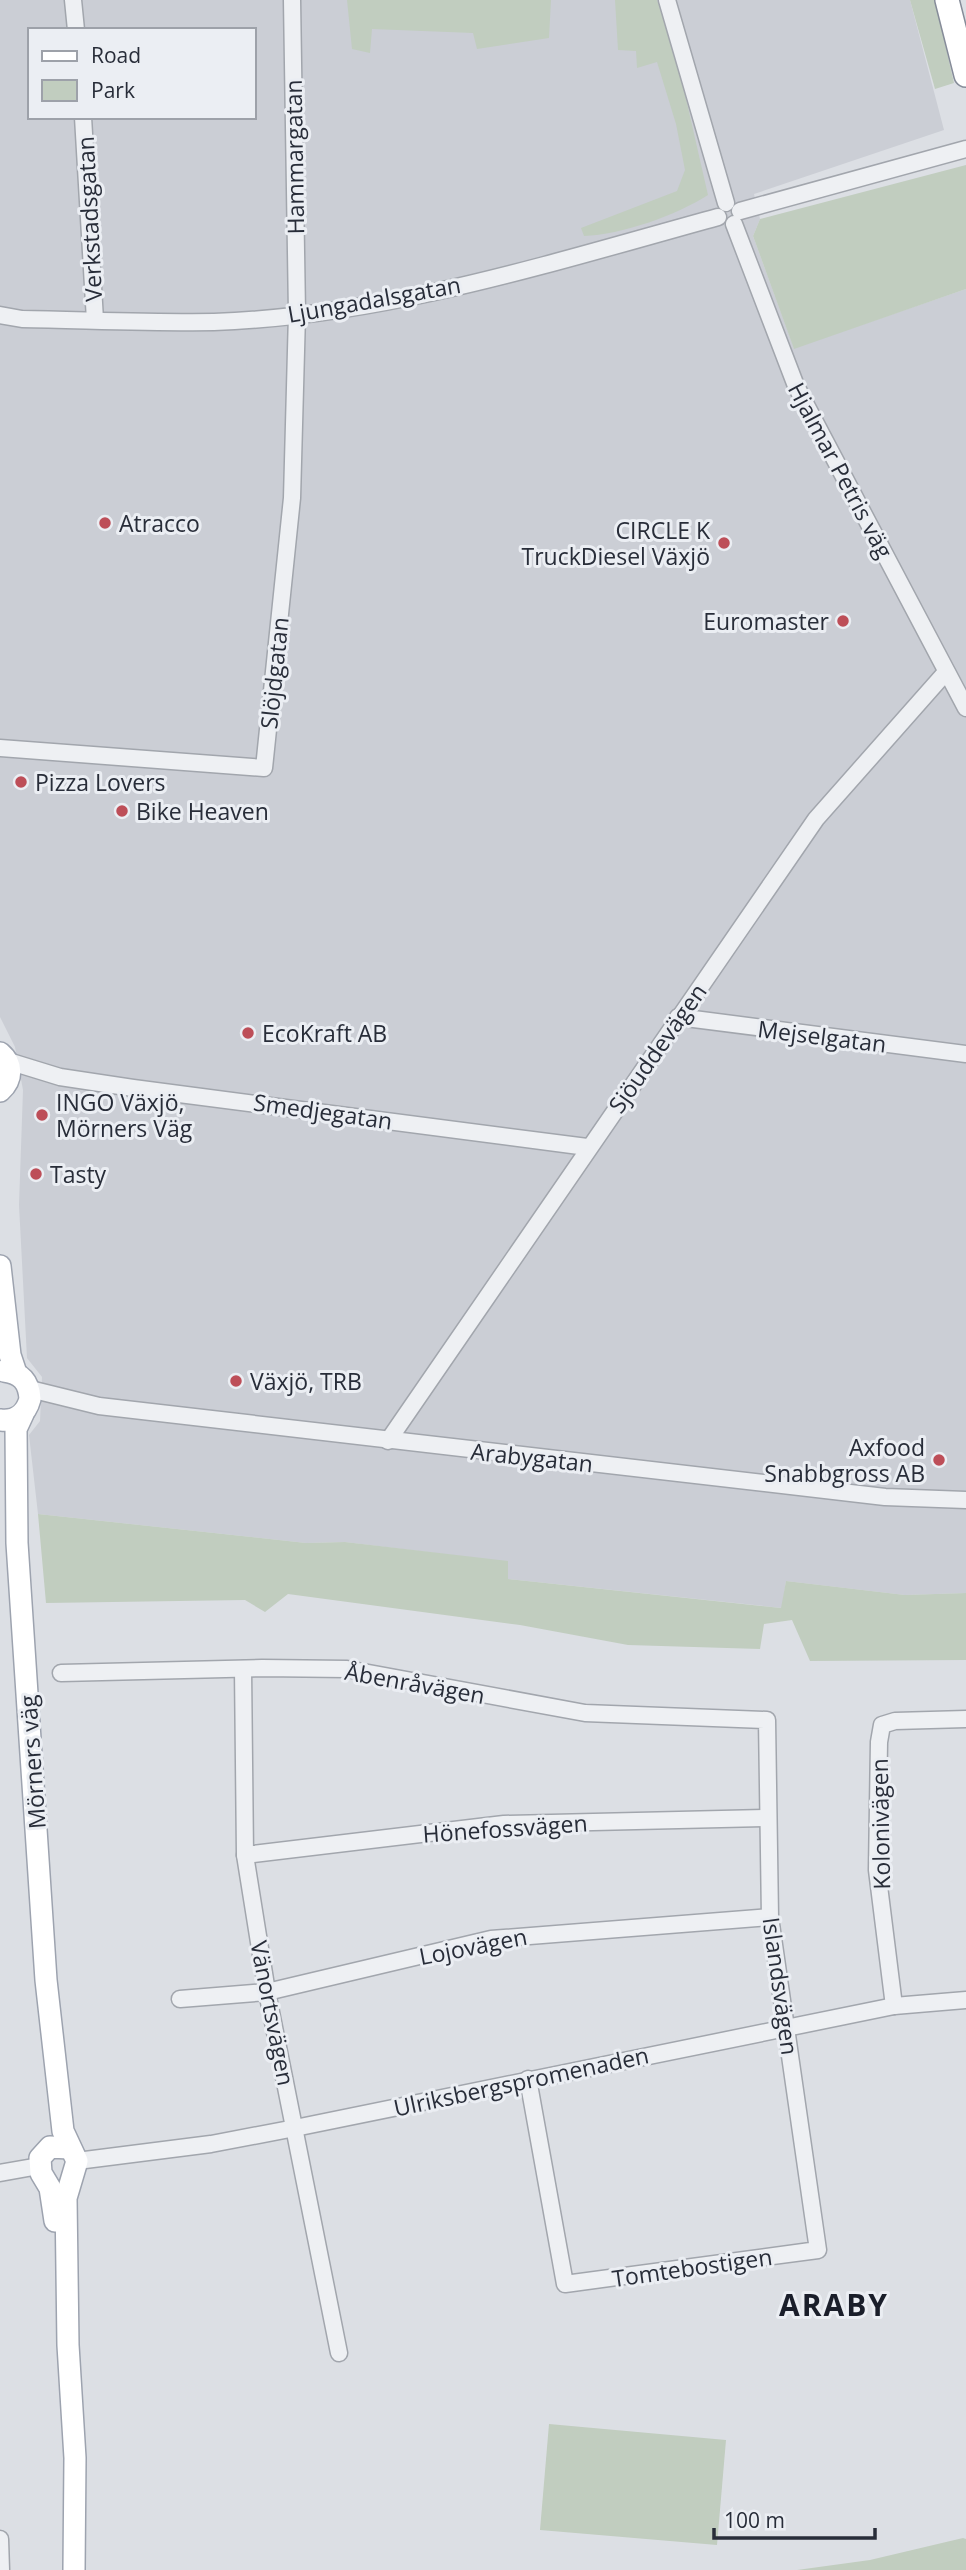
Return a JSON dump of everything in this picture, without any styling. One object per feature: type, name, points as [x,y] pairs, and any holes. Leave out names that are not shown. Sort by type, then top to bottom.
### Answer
[{"type":"highway","points":[[947,0],[966,75]]},
{"type":"highway","points":[[958,0],[966,31]]},
{"type":"main road","points":[[3,1089],[10,1072],[4,1057]]},
{"type":"main road","name":"Mörners väg","points":[[0,1266],[10,1355],[19,1391],[16,1429],[17,1543],[46,1980],[63,2131],[72,2163],[66,2198],[68,2345]]},
{"type":"main road","points":[[0,1422],[16,1419],[19,1391]]},
{"type":"main road","name":"Mörners väg","points":[[0,1422],[17,1543]]},
{"type":"main road","name":"Mörners väg","points":[[46,1980],[44,2165],[52,2199],[68,2345],[75,2458],[74,2570]]},
{"type":"main road","points":[[57,2145],[72,2163],[59,2183],[44,2165],[57,2145]]},
{"type":"main road","name":"Mörners väg","points":[[75,2458],[85,2520],[88,2570]]},
{"type":"street","points":[[74,0],[76,28]]},
{"type":"street","name":"Hammargatan","points":[[292,0],[297,314]]},
{"type":"street","name":"Hjalmar Petris väg","points":[[667,0],[730,214],[796,386],[966,708]]},
{"type":"street","name":"Verkstadsgatan","points":[[83,119],[95,320]]},
{"type":"street","name":"Ljungadalsgatan","points":[[0,322],[22,319],[215,321],[297,314],[404,298],[535,268],[959,151]]},
{"type":"street","name":"Slöjdgatan","points":[[0,748],[264,768],[292,498],[297,314]]},
{"type":"street","name":"Ljungadalsgatan","points":[[0,315],[22,319]]},
{"type":"street","name":"Sjöuddevägen","points":[[388,1440],[587,1147],[816,819],[946,671]]},
{"type":"street","name":"Mejselgatan","points":[[678,1017],[966,1054]]},
{"type":"street","name":"Smedjegatan","points":[[4,1057],[60,1077],[587,1147]]},
{"type":"street","name":"Smedjegatan","points":[[3,1089],[60,1077]]},
{"type":"street","name":"Arabygatan","points":[[19,1391],[99,1406],[388,1440],[886,1497],[966,1500]]},
{"type":"street","name":"Vänortsvägen","points":[[243,1669],[245,1855],[267,1992],[339,2353]]},
{"type":"street","name":"Åbenråvägen","points":[[61,1673],[347,1669],[585,1713],[767,1720]]},
{"type":"street","name":"Islandsvägen","points":[[767,1720],[766,1818],[770,1917],[818,2250]]},
{"type":"street","name":"Kolonivägen","points":[[894,2007],[877,1870],[879,1742],[882,1725],[895,1721],[966,1720]]},
{"type":"street","name":"Hönefossvägen","points":[[245,1855],[504,1824],[766,1818]]},
{"type":"street","name":"Lojovägen","points":[[180,1999],[267,1992],[491,1939],[770,1917]]},
{"type":"street","name":"Ulriksbergspromenaden","points":[[72,2163],[211,2144],[786,2027],[894,2007],[966,2000]]},
{"type":"street","name":"Tomtebostigen","points":[[528,2080],[565,2284],[818,2250]]},
{"type":"street","points":[[0,2173],[44,2165]]},
{"type":"street","points":[[0,2539],[1,2570]]},
{"type":"shaded area","points":[[0,0],[910,0],[944,130],[754,194],[760,219],[753,236],[794,348],[966,289],[966,1593],[905,1595],[786,1581],[782,1608],[508,1579],[508,1562],[345,1542],[306,1543],[38,1514],[29,1435],[40,1421],[42,1377],[27,1358],[19,1205],[23,1090],[15,1047],[0,1017]]},
{"type":"green space","points":[[347,0],[551,0],[549,38],[477,49],[473,33],[372,29],[370,53],[352,49]]},
{"type":"green space","points":[[615,0],[657,0],[676,55],[708,195],[681,210],[648,223],[615,232],[584,236],[581,228],[677,191],[685,170],[676,124],[657,62],[637,68],[636,51],[618,50]]},
{"type":"green space","points":[[910,0],[935,0],[954,83],[935,89]]},
{"type":"green space","points":[[966,165],[966,289],[794,349],[753,236],[760,219]]},
{"type":"green space","points":[[38,1514],[306,1543],[345,1542],[508,1561],[508,1579],[781,1608],[786,1581],[905,1595],[966,1593],[966,1660],[810,1661],[792,1620],[764,1624],[760,1649],[628,1645],[520,1625],[288,1594],[265,1612],[245,1600],[46,1603]]},
{"type":"green space","points":[[549,2424],[726,2440],[717,2545],[540,2530]]},
{"type":"green space","points":[[966,2539],[966,2570],[797,2570],[870,2560]]},
{"type":"place","name":"Atracco","points":[[105,523]]},
{"type":"place","name":"CIRCLE K TruckDiesel Växjö","points":[[724,543]]},
{"type":"place","name":"Euromaster","points":[[843,621]]},
{"type":"place","name":"Pizza Lovers","points":[[21,782]]},
{"type":"place","name":"Bike Heaven","points":[[122,811]]},
{"type":"place","name":"EcoKraft AB","points":[[248,1033]]},
{"type":"place","name":"INGO Växjö, Mörners Väg","points":[[42,1115]]},
{"type":"place","name":"Tasty","points":[[36,1174]]},
{"type":"place","name":"Växjö, TRB","points":[[236,1381]]},
{"type":"place","name":"Axfood Snabbgross AB","points":[[939,1460]]},
{"type":"district","name":"ARABY","points":[[834,2304]]}]
